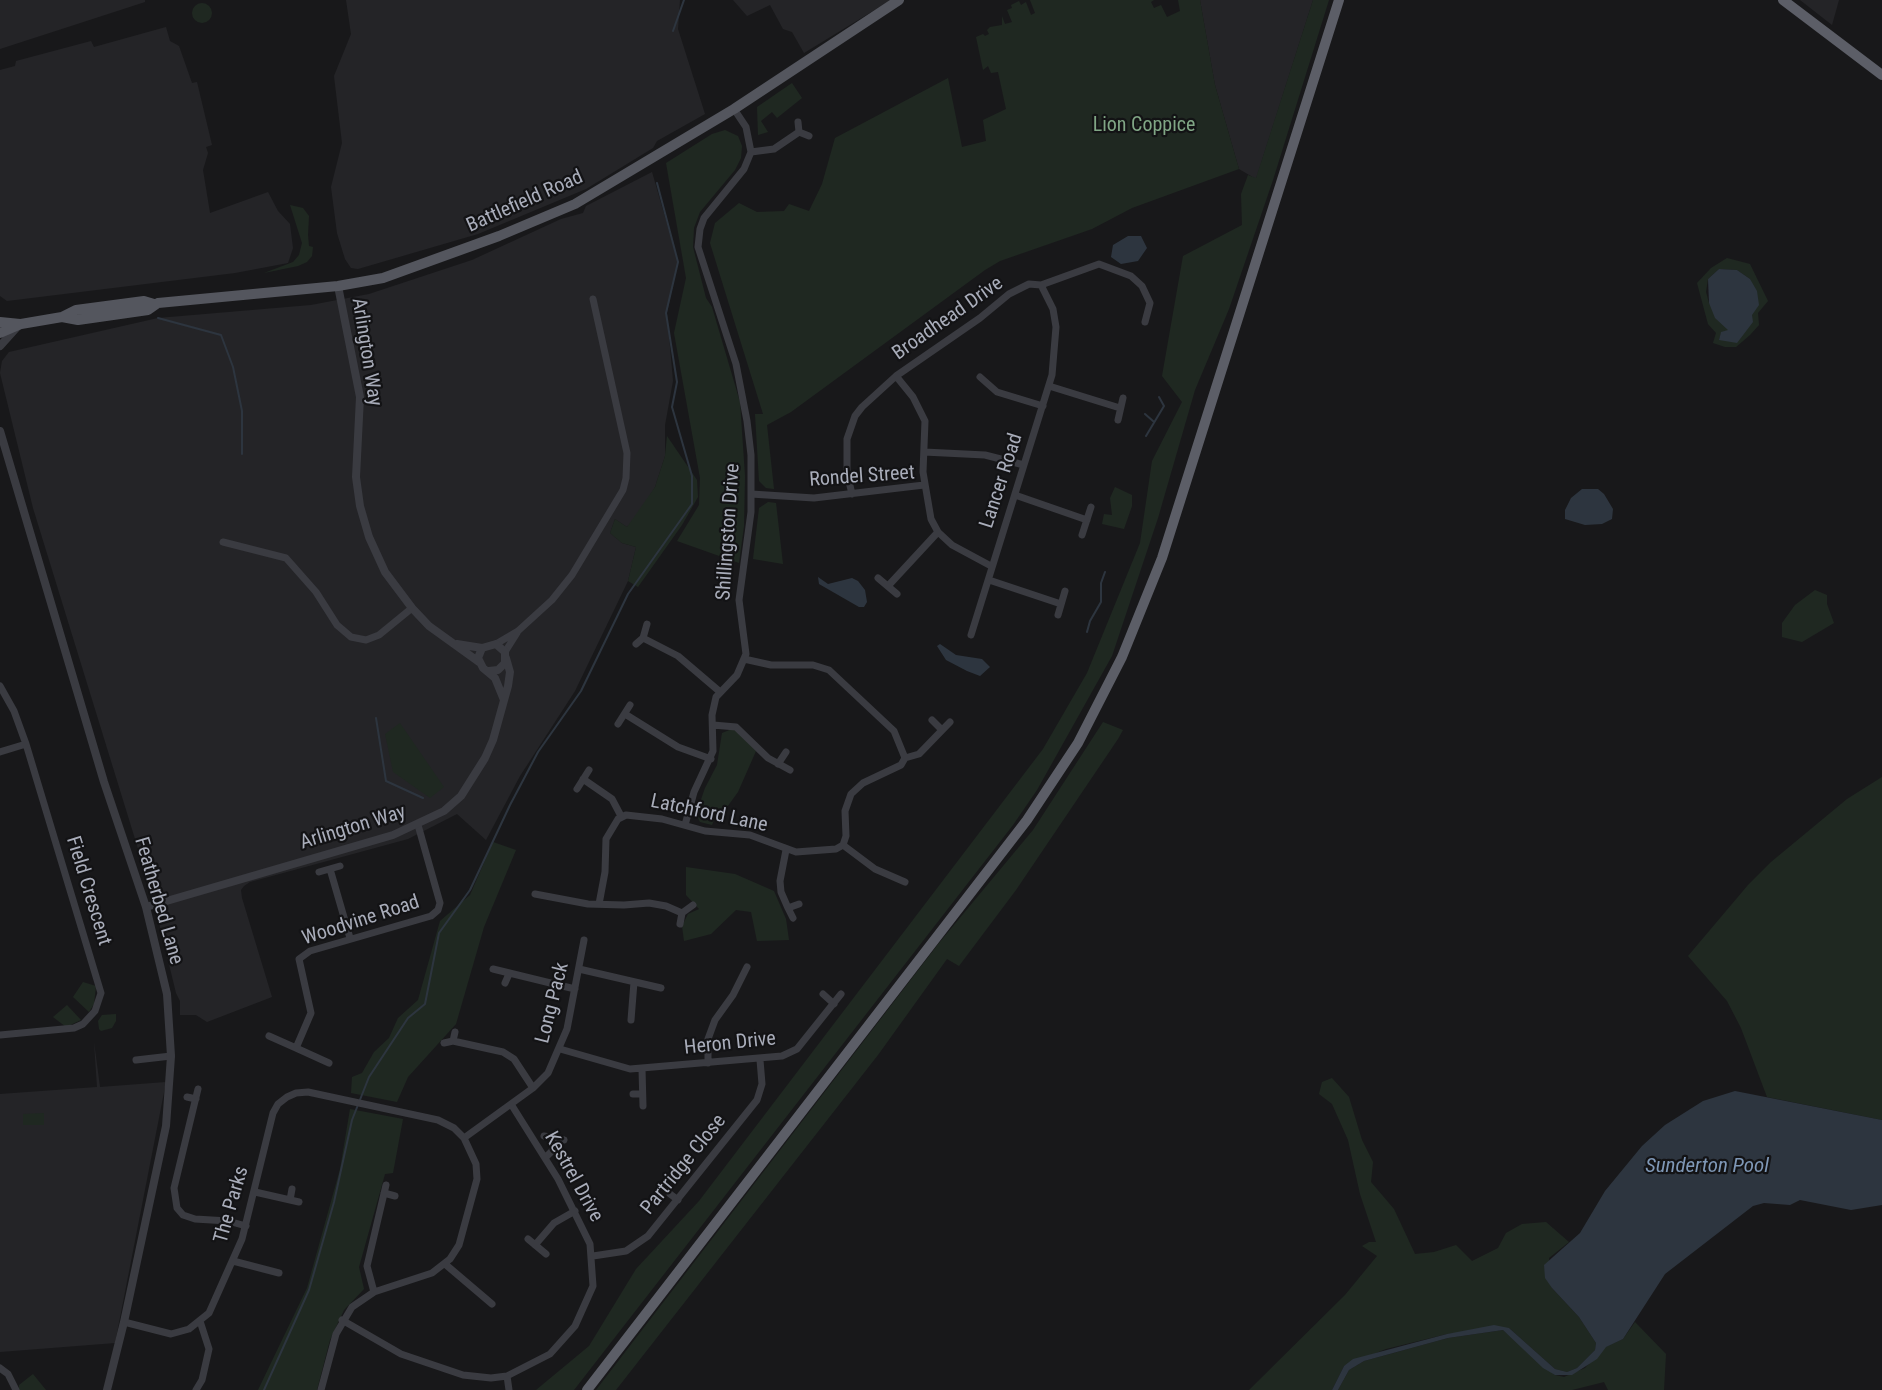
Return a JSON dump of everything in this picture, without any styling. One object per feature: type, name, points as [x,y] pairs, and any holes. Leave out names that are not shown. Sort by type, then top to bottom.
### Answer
[{"type":"highway","points":[[587,1390],[1027,820],[1078,743],[1122,657],[1162,558],[1339,0]]},
{"type":"highway","points":[[1783,0],[1882,75]]},
{"type":"main road","name":"Battlefield Road","points":[[0,333],[21,324],[62,317],[87,309],[144,301],[154,304],[338,286],[383,278],[499,236],[575,204],[734,109],[899,0]]},
{"type":"main road","points":[[0,322],[21,324]]},
{"type":"street","points":[[734,109],[746,127],[751,152],[774,149],[800,132]]},
{"type":"street","points":[[798,122],[800,132]]},
{"type":"street","points":[[800,132],[809,136]]},
{"type":"street","name":"Shillingston Drive","points":[[744,659],[739,588],[748,540],[751,455],[744,397],[728,337],[701,259],[698,239],[710,208],[744,169],[751,152]]},
{"type":"street","name":"Broadhead Drive","points":[[852,494],[846,455],[851,427],[862,406],[897,376],[980,318],[1009,294],[1029,285],[1041,285],[1091,265],[1107,266],[1131,276],[1146,291],[1150,303],[1145,322]]},
{"type":"street","name":"Lancer Road","points":[[991,566],[1043,406],[1054,359],[1056,327],[1053,309],[1041,285]]},
{"type":"street","name":"Arlington Way","points":[[338,286],[360,397],[356,450],[360,506],[369,537],[385,572],[412,608],[429,626],[489,671],[495,678],[504,701]]},
{"type":"street","name":"Arlington Way","points":[[451,642],[482,648],[496,644],[518,631],[552,600],[572,576],[619,499],[626,478],[627,453],[593,298]]},
{"type":"street","points":[[0,346],[21,324]]},
{"type":"street","points":[[897,376],[921,409],[926,433],[924,485]]},
{"type":"street","points":[[980,377],[997,392],[1043,406]]},
{"type":"street","points":[[1048,386],[1120,408]]},
{"type":"street","points":[[1118,420],[1123,398]]},
{"type":"street","name":"Featherbed Lane","points":[[0,432],[102,774],[146,907],[167,994],[171,1056],[166,1126],[124,1323],[107,1390]]},
{"type":"street","points":[[924,452],[985,454],[1024,465]]},
{"type":"street","name":"Rondel Street","points":[[751,494],[798,498],[924,485],[931,519],[938,532]]},
{"type":"street","points":[[1015,495],[1087,520]]},
{"type":"street","points":[[1082,535],[1091,507]]},
{"type":"street","points":[[888,586],[938,532],[952,545],[991,566],[989,580],[971,635]]},
{"type":"street","points":[[223,542],[286,558],[316,592],[337,625],[351,637],[366,640],[379,635],[412,608]]},
{"type":"street","points":[[878,578],[897,594]]},
{"type":"street","points":[[989,580],[1061,604]]},
{"type":"street","points":[[1058,615],[1065,591]]},
{"type":"street","points":[[636,644],[643,638],[647,624]]},
{"type":"street","name":"Arlington Way","points":[[489,671],[502,667],[505,655],[518,631]]},
{"type":"street","points":[[643,638],[678,656],[720,691]]},
{"type":"street","points":[[496,644],[505,655]]},
{"type":"street","points":[[479,662],[482,648]]},
{"type":"street","name":"Arlington Way","points":[[146,907],[392,836],[444,811],[461,796],[485,758],[499,722],[510,672],[505,655]]},
{"type":"street","points":[[685,825],[694,792],[711,759],[714,744],[713,704],[720,691],[737,675],[744,659],[771,665],[813,665],[829,670],[894,731],[905,758]]},
{"type":"street","name":"Field Crescent","points":[[0,686],[14,711],[26,744],[100,993],[95,1011],[83,1024],[74,1028],[0,1035]]},
{"type":"street","points":[[618,724],[630,705]]},
{"type":"street","points":[[625,714],[678,747],[711,759]]},
{"type":"street","points":[[932,720],[942,730]]},
{"type":"street","points":[[905,882],[875,869],[843,845],[846,836],[845,811],[851,794],[863,783],[901,765],[905,758],[919,754],[950,722]]},
{"type":"street","points":[[713,725],[736,727],[756,748],[790,770]]},
{"type":"street","points":[[0,752],[26,744]]},
{"type":"street","points":[[778,764],[786,752]]},
{"type":"street","points":[[577,789],[589,770]]},
{"type":"street","points":[[583,779],[612,799],[621,816]]},
{"type":"street","name":"Latchford Lane","points":[[599,904],[605,872],[606,839],[621,816],[662,819],[711,832],[750,835],[796,852],[836,849],[843,845]]},
{"type":"street","name":"Woodvine Road","points":[[296,1048],[311,1013],[299,959],[310,951],[431,916],[438,910],[440,903],[418,825]]},
{"type":"street","points":[[786,850],[780,881],[781,892],[793,918]]},
{"type":"street","points":[[319,872],[340,866]]},
{"type":"street","points":[[330,869],[350,938]]},
{"type":"street","points":[[535,894],[599,904],[649,903],[666,906],[682,913]]},
{"type":"street","points":[[788,908],[799,904]]},
{"type":"street","points":[[680,924],[682,913],[693,905]]},
{"type":"street","name":"Long Pack","points":[[464,1138],[533,1088],[548,1073],[560,1049],[584,940]]},
{"type":"street","points":[[708,1063],[708,1039],[716,1020],[733,995],[747,967]]},
{"type":"street","points":[[493,969],[575,989]]},
{"type":"street","points":[[579,969],[661,988]]},
{"type":"street","points":[[506,983],[509,974]]},
{"type":"street","points":[[631,1020],[634,982]]},
{"type":"street","points":[[823,994],[834,1004]]},
{"type":"street","name":"Heron Drive","points":[[560,1049],[618,1066],[642,1069],[760,1060],[782,1056],[797,1049],[841,994]]},
{"type":"street","points":[[453,1041],[455,1032]]},
{"type":"street","points":[[269,1036],[329,1063]]},
{"type":"street","points":[[444,1043],[453,1041],[503,1052],[514,1059],[533,1088]]},
{"type":"street","points":[[136,1060],[171,1056]]},
{"type":"street","name":"Partridge Close","points":[[593,1256],[635,1247],[648,1236],[757,1100],[762,1084],[760,1060]]},
{"type":"street","points":[[642,1069],[643,1106]]},
{"type":"street","points":[[198,1089],[174,1188],[177,1208],[183,1215],[195,1219],[228,1221],[246,1226]]},
{"type":"street","name":"The Parks","points":[[124,1323],[171,1334],[189,1329],[209,1313],[217,1299],[246,1226],[273,1113],[278,1104],[296,1093],[308,1092],[438,1120],[453,1128],[464,1138]]},
{"type":"street","points":[[633,1094],[642,1094]]},
{"type":"street","points":[[187,1096],[196,1099]]},
{"type":"street","name":"Kestrel Drive","points":[[507,1377],[550,1354],[575,1326],[593,1286],[593,1256],[586,1231],[545,1158],[511,1104]]},
{"type":"street","points":[[544,1136],[564,1140]]},
{"type":"street","points":[[321,1390],[342,1320],[352,1307],[374,1292],[417,1279],[445,1264],[459,1245],[477,1179],[476,1164],[464,1138]]},
{"type":"street","points":[[545,1158],[552,1151],[555,1138]]},
{"type":"street","points":[[290,1200],[292,1189]]},
{"type":"street","points":[[374,1292],[368,1266],[385,1189],[395,1196]]},
{"type":"street","points":[[255,1192],[299,1202]]},
{"type":"street","points":[[670,1194],[678,1200]]},
{"type":"street","points":[[535,1245],[554,1223],[576,1211]]},
{"type":"street","points":[[528,1239],[546,1254]]},
{"type":"street","points":[[233,1261],[279,1273]]},
{"type":"street","points":[[268,1270],[270,1262]]},
{"type":"street","points":[[445,1264],[480,1299],[492,1304]]},
{"type":"street","points":[[342,1320],[401,1354],[443,1370],[463,1375],[507,1377],[509,1390]]},
{"type":"street","points":[[196,1390],[202,1380],[209,1348],[200,1321]]},
{"type":"street","points":[[0,1368],[8,1374],[15,1390]]},
{"type":"shaded area","points":[[0,0],[145,0],[145,2],[0,49]]},
{"type":"shaded area","points":[[346,0],[680,0],[678,29],[705,114],[657,141],[653,148],[586,189],[478,234],[358,269],[351,268],[345,259],[337,233],[331,187],[342,143],[334,76],[351,34]]},
{"type":"shaded area","points":[[733,0],[891,0],[804,53],[792,32],[783,29],[770,5],[747,16]]},
{"type":"shaded area","points":[[1200,0],[1313,0],[1256,179],[1239,169],[1215,85]]},
{"type":"shaded area","points":[[1800,0],[1839,0],[1832,25]]},
{"type":"shaded area","points":[[166,27],[170,41],[179,46],[192,83],[197,82],[212,145],[206,147],[208,153],[203,170],[210,213],[268,192],[278,211],[290,224],[293,248],[288,263],[235,273],[7,301],[0,296],[0,70],[15,66],[16,61],[91,41],[94,47]]},
{"type":"shaded area","points":[[652,172],[678,262],[667,313],[673,381],[665,425],[665,456],[655,487],[640,512],[627,527],[615,519],[610,533],[622,543],[636,547],[628,581],[575,691],[520,776],[486,840],[457,814],[408,839],[250,882],[244,886],[241,890],[242,898],[272,997],[207,1022],[196,1015],[180,1015],[180,1001],[176,993],[152,894],[33,508],[0,373],[2,361],[9,352],[158,318],[311,305],[369,294],[472,260],[561,219],[583,213],[586,206]]},
{"type":"shaded area","points":[[94,1042],[100,1087],[166,1082],[115,1343],[0,1352],[0,1094],[97,1087]]},
{"type":"green space","name":"Lion Coppice","points":[[1030,0],[1154,0],[1151,2],[1154,8],[1161,5],[1167,17],[1180,11],[1178,0],[1200,0],[1215,85],[1239,169],[1132,208],[1092,229],[1000,261],[985,270],[791,412],[767,425],[774,489],[766,488],[759,481],[755,414],[763,414],[710,243],[715,223],[739,203],[757,212],[784,211],[789,204],[809,211],[822,184],[835,138],[948,78],[962,147],[986,141],[983,120],[1006,109],[998,72],[991,73],[988,66],[983,70],[976,37],[989,34],[987,30],[990,27],[1002,25],[1002,16],[1005,24],[1012,22],[1007,10],[1019,1],[1021,5],[1026,2],[1031,15],[1035,13]]},
{"type":"green space","points":[[1313,0],[1329,0],[1273,180],[1229,309],[1195,390],[1158,518],[1112,656],[1037,790],[1013,825],[574,1390],[536,1390],[589,1346],[636,1269],[699,1201],[1043,749],[1087,673],[1140,543],[1152,461],[1182,402],[1162,376],[1183,256],[1242,225],[1241,194],[1248,175],[1256,178]]},
{"type":"green space","points":[[202,3],[209,6],[212,13],[209,20],[202,23],[195,20],[192,13],[195,6]]},
{"type":"green space","points":[[792,83],[802,98],[777,118],[772,112],[761,121],[768,132],[758,135],[757,107]]},
{"type":"green space","points":[[725,130],[738,136],[742,146],[741,158],[735,170],[700,212],[694,228],[693,247],[706,298],[712,307],[740,402],[745,476],[744,526],[739,563],[677,541],[699,505],[700,478],[674,333],[686,278],[666,163],[712,134]]},
{"type":"green space","points":[[290,205],[303,208],[309,216],[308,235],[309,246],[313,247],[312,256],[307,262],[298,266],[264,273],[293,262],[299,255],[302,243]]},
{"type":"green space","points":[[1727,258],[1750,264],[1768,301],[1758,313],[1759,325],[1736,347],[1725,347],[1713,343],[1716,333],[1708,324],[1697,283],[1711,268]],"holes":[[[1719,269],[1737,270],[1750,279],[1752,315],[1719,340],[1721,333],[1729,330],[1709,303],[1706,292],[1708,279]]]},
{"type":"green space","points":[[667,436],[697,480],[698,497],[682,525],[638,587],[628,581],[636,547],[622,543],[610,533],[615,519],[627,527],[655,487],[665,456]]},
{"type":"green space","points":[[1115,487],[1132,495],[1132,506],[1124,529],[1102,524],[1104,514],[1112,515],[1110,498]]},
{"type":"green space","points":[[768,502],[776,503],[783,564],[753,559],[759,508]]},
{"type":"green space","points":[[1815,590],[1827,595],[1827,604],[1834,623],[1802,642],[1782,637],[1782,623],[1795,605]]},
{"type":"green space","points":[[1103,722],[1123,730],[1118,739],[1016,890],[959,966],[947,959],[878,1055],[616,1390],[596,1390],[939,943],[1033,830]]},
{"type":"green space","points":[[400,723],[444,787],[430,798],[393,772],[385,734]]},
{"type":"green space","points":[[732,729],[738,731],[756,751],[738,792],[722,814],[717,813],[712,825],[700,822],[696,814],[705,788],[717,765],[722,733]]},
{"type":"green space","points":[[1882,777],[1882,1120],[1767,1097],[1741,1028],[1727,1001],[1688,956],[1748,885],[1771,862],[1847,799]]},
{"type":"green space","points":[[493,842],[516,850],[484,927],[456,1024],[408,1077],[397,1102],[351,1093],[352,1077],[362,1073],[374,1052],[389,1038],[398,1018],[418,1000],[440,921],[470,895]]},
{"type":"green space","points":[[686,867],[735,874],[774,891],[786,919],[789,940],[757,941],[751,912],[736,910],[711,934],[684,941],[682,926],[688,914],[699,909],[686,895]]},
{"type":"green space","points":[[83,982],[96,986],[94,1004],[89,1012],[73,997]]},
{"type":"green space","points":[[67,1005],[81,1020],[66,1027],[53,1017]]},
{"type":"green space","points":[[116,1014],[116,1021],[112,1028],[101,1031],[99,1029],[98,1021],[102,1015]]},
{"type":"green space","points":[[1332,1078],[1349,1097],[1362,1140],[1373,1162],[1371,1182],[1394,1209],[1415,1254],[1434,1252],[1456,1245],[1472,1261],[1498,1248],[1506,1233],[1522,1224],[1546,1222],[1569,1242],[1549,1258],[1552,1288],[1579,1317],[1596,1343],[1595,1350],[1577,1368],[1567,1372],[1555,1369],[1509,1328],[1447,1334],[1386,1349],[1344,1366],[1332,1390],[1249,1390],[1345,1295],[1377,1256],[1362,1246],[1369,1242],[1376,1242],[1360,1194],[1348,1140],[1332,1104],[1319,1094],[1322,1082]]},
{"type":"green space","points":[[350,1109],[403,1119],[393,1173],[385,1174],[359,1267],[364,1289],[344,1310],[330,1340],[317,1390],[258,1390],[307,1288],[340,1169]]},
{"type":"green space","points":[[44,1113],[44,1125],[23,1125],[23,1114]]},
{"type":"green space","points":[[1635,1322],[1666,1354],[1664,1390],[1608,1390],[1604,1382],[1572,1390],[1338,1390],[1349,1370],[1364,1361],[1448,1338],[1503,1330],[1555,1375],[1564,1377],[1585,1368],[1605,1347],[1623,1339]]},
{"type":"green space","points":[[33,1374],[46,1390],[19,1390],[19,1385]]},
{"type":"water","points":[[1128,236],[1141,236],[1147,248],[1138,261],[1121,264],[1111,257],[1113,245]]},
{"type":"water","points":[[1719,269],[1737,270],[1750,279],[1757,291],[1759,305],[1752,315],[1753,322],[1737,343],[1719,340],[1721,332],[1728,330],[1715,318],[1709,303],[1708,279]]},
{"type":"water","points":[[1582,489],[1598,489],[1604,494],[1613,509],[1612,519],[1602,524],[1585,525],[1565,519],[1565,510],[1571,498]]},
{"type":"water","points":[[818,577],[828,584],[852,578],[858,581],[865,590],[867,602],[864,607],[859,607],[819,584]]},
{"type":"water","points":[[940,644],[956,655],[982,659],[990,667],[980,676],[967,671],[946,660],[937,646]]},
{"type":"water","name":"Sunderton Pool","points":[[1735,1091],[1882,1120],[1882,1205],[1851,1210],[1800,1200],[1790,1205],[1764,1203],[1753,1206],[1665,1274],[1623,1339],[1606,1347],[1597,1359],[1572,1375],[1555,1375],[1543,1368],[1503,1330],[1448,1338],[1364,1361],[1349,1370],[1338,1390],[1332,1390],[1344,1366],[1353,1359],[1447,1334],[1494,1325],[1509,1328],[1555,1369],[1567,1372],[1577,1368],[1595,1350],[1596,1343],[1579,1317],[1545,1278],[1544,1265],[1580,1233],[1605,1191],[1642,1146],[1665,1125],[1703,1101]]},
{"type":"waterway","points":[[673,31],[684,0]]},
{"type":"waterway","points":[[264,1390],[309,1290],[334,1202],[352,1120],[369,1077],[408,1018],[425,1004],[439,933],[470,890],[538,752],[581,691],[628,594],[692,504],[692,476],[672,407],[677,382],[666,313],[678,262],[657,183]]},
{"type":"waterway","points":[[158,318],[221,335],[233,367],[242,411],[242,454]]},
{"type":"waterway","points":[[1146,436],[1164,406],[1159,397]]},
{"type":"waterway","points":[[1145,414],[1153,421]]},
{"type":"waterway","points":[[1087,632],[1090,621],[1101,602],[1101,583],[1105,572]]},
{"type":"waterway","points":[[376,718],[386,781],[423,798]]}]
